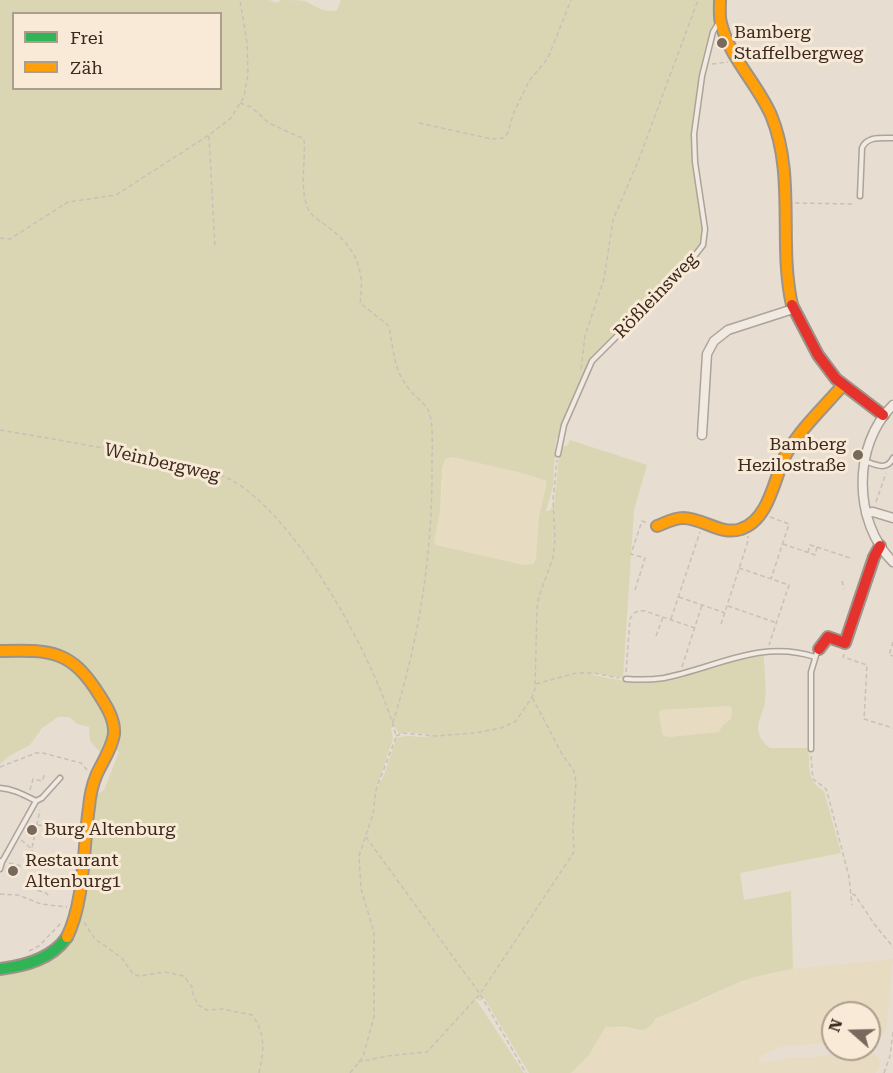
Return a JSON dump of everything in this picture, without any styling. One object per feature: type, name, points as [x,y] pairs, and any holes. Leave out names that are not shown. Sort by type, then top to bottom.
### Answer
[{"type":"street","points":[[720,0],[720,21],[727,40],[770,113],[780,137],[784,169],[787,283],[793,309],[818,355],[843,385],[883,415]]},
{"type":"street","points":[[702,435],[707,354],[714,341],[728,330],[793,309]]},
{"type":"street","points":[[657,526],[683,518],[732,531],[747,526],[760,514],[787,454],[808,423],[843,385]]},
{"type":"street","points":[[893,405],[883,415],[871,437],[864,476],[870,528],[880,546],[893,562]]},
{"type":"street","points":[[869,512],[893,518]]},
{"type":"street","points":[[817,653],[828,637],[845,643],[874,557],[880,546]]},
{"type":"street","points":[[0,651],[43,650],[80,666],[111,714],[114,728],[108,753],[95,780],[70,932],[64,943],[53,951],[22,964],[0,969]]},
{"type":"lane","name":"Rößleinsweg","points":[[558,454],[564,425],[585,375],[600,352],[686,267],[704,245],[705,229],[694,145],[697,100],[713,32],[720,21]]},
{"type":"lane","points":[[860,196],[864,143],[869,139],[893,138]]},
{"type":"lane","points":[[865,461],[884,466],[889,465],[893,458]]},
{"type":"lane","points":[[626,679],[650,680],[680,674],[729,658],[767,652],[817,653],[811,672],[811,749]]},
{"type":"lane","points":[[0,869],[1,861],[36,801],[42,798],[60,778]]},
{"type":"lane","points":[[0,788],[9,789],[36,801]]},
{"type":"path","points":[[0,238],[10,239],[68,202],[116,195],[209,135],[231,118],[245,92],[248,63],[240,0]]},
{"type":"path","points":[[419,123],[492,139],[504,138],[529,81],[548,58],[571,0]]},
{"type":"path","points":[[585,375],[581,371],[581,366],[585,336],[604,279],[613,220],[639,159],[698,0]]},
{"type":"path","points":[[705,65],[741,61]]},
{"type":"path","points":[[240,103],[251,107],[269,123],[304,139],[305,199],[309,210],[312,216],[338,235],[353,254],[362,279],[360,303],[390,326],[397,372],[428,410],[432,436],[433,507],[427,565],[408,676],[393,722]]},
{"type":"path","points":[[209,135],[215,247]]},
{"type":"path","points":[[785,202],[855,204]]},
{"type":"path","name":"Weinbergweg","points":[[0,430],[194,467],[241,486],[280,520],[329,588],[373,671],[393,722],[396,736]]},
{"type":"path","points":[[350,1073],[363,1057],[374,1017],[374,932],[364,901],[358,869],[359,856],[373,814],[376,790],[396,736],[465,734],[501,728],[519,718],[532,697],[535,684],[537,608],[553,558],[553,500],[558,454]]},
{"type":"path","points":[[869,512],[887,470]]},
{"type":"path","points":[[760,514],[789,524],[771,579]]},
{"type":"path","points":[[635,590],[645,558],[632,554],[642,521]]},
{"type":"path","points":[[670,620],[702,524]]},
{"type":"path","points":[[721,624],[748,541],[747,526]]},
{"type":"path","points":[[782,544],[815,555],[817,547]]},
{"type":"path","points":[[808,552],[810,545],[850,558]]},
{"type":"path","points":[[739,568],[789,585],[767,652]]},
{"type":"path","points":[[755,574],[756,569]]},
{"type":"path","points":[[842,581],[844,589]]},
{"type":"path","points":[[678,597],[725,613]]},
{"type":"path","points":[[680,674],[702,605]]},
{"type":"path","points":[[727,606],[777,623]]},
{"type":"path","points":[[535,684],[576,673],[626,679],[630,619],[638,610],[695,627]]},
{"type":"path","points":[[657,636],[663,617]]},
{"type":"path","points":[[893,642],[889,655],[893,656]]},
{"type":"path","points":[[845,643],[843,657],[867,665],[864,719],[893,728]]},
{"type":"path","points":[[358,1062],[388,1056],[427,1053],[480,994],[575,849],[573,830],[576,782],[574,771],[562,754],[532,697]]},
{"type":"path","points":[[811,749],[813,778],[826,790],[848,871],[852,905]]},
{"type":"path","points":[[0,767],[36,753],[43,753],[81,763],[95,780]]},
{"type":"path","points":[[31,788],[33,779],[42,781],[45,774]]},
{"type":"path","points":[[1,861],[25,867],[32,848],[42,798]]},
{"type":"path","points":[[37,825],[59,827]]},
{"type":"path","points":[[15,837],[32,848],[37,864],[33,889],[46,893],[50,897]]},
{"type":"path","points":[[366,837],[480,994],[526,1073]]},
{"type":"path","points":[[0,894],[18,895],[41,904],[74,908],[95,939],[122,958],[134,974],[139,976],[165,972],[184,976],[192,987],[198,1005],[207,1010],[223,1009],[252,1015],[261,1031],[264,1043],[259,1073]]},
{"type":"path","points":[[851,894],[855,895],[893,947]]},
{"type":"path","points":[[22,955],[39,946],[63,920]]},
{"type":"path","points":[[884,1073],[890,1056],[893,1032]]},
{"type":"shaded area","points":[[0,0],[269,0],[278,3],[280,0],[293,0],[305,1],[320,9],[333,11],[337,10],[341,0],[715,0],[715,20],[701,75],[693,131],[703,221],[701,246],[686,265],[588,363],[560,436],[556,439],[553,487],[546,511],[554,505],[560,446],[567,446],[570,440],[647,465],[634,510],[623,678],[594,673],[593,675],[625,681],[649,682],[723,662],[764,656],[766,695],[758,725],[759,734],[770,748],[808,748],[811,778],[824,791],[841,853],[740,873],[744,900],[791,891],[793,969],[742,981],[656,1018],[649,1027],[643,1030],[606,1026],[589,1055],[571,1073],[529,1073],[484,998],[480,1001],[475,998],[524,1073],[0,1073],[0,977],[63,945],[85,864],[95,796],[104,790],[119,752],[116,750],[110,757],[105,758],[90,741],[89,727],[77,724],[69,717],[58,717],[42,728],[30,745],[9,756],[0,764]],"holes":[[[453,457],[547,481],[539,517],[536,559],[533,564],[524,565],[436,545],[434,542],[440,511],[442,468],[445,459]],[[729,706],[732,708],[731,719],[723,725],[719,732],[670,737],[662,733],[659,713],[661,710]],[[395,727],[399,734],[406,732],[432,735],[405,736],[396,739],[384,775],[376,790],[393,739],[391,728]]]},
{"type":"shaded area","points":[[453,457],[547,480],[539,517],[537,551],[533,564],[524,565],[436,545],[434,542],[442,492],[442,465],[445,459]]},
{"type":"shaded area","points":[[731,706],[731,720],[719,732],[670,737],[662,735],[659,713],[661,710]]},
{"type":"shaded area","points":[[893,959],[886,1031],[881,1036],[881,1001],[821,1001],[821,1044],[784,1046],[763,1054],[759,1058],[762,1063],[792,1057],[821,1056],[821,1061],[880,1061],[876,1073],[571,1073],[589,1055],[606,1026],[643,1031],[656,1018],[681,1010],[742,981],[793,969]]},
{"type":"traffic: fast","points":[[0,969],[19,966],[46,956],[61,945],[67,937]]},
{"type":"traffic: slow","points":[[720,0],[720,20],[730,47],[765,103],[779,138],[785,185],[786,258],[792,305]]},
{"type":"traffic: slow","points":[[657,526],[683,518],[734,531],[750,524],[764,508],[791,446],[843,385]]},
{"type":"traffic: slow","points":[[0,651],[46,652],[69,661],[89,681],[105,705],[113,724],[114,734],[111,745],[91,791],[83,874],[73,923],[67,937]]},
{"type":"traffic: jam","points":[[792,305],[818,355],[836,379],[883,415]]},
{"type":"traffic: jam","points":[[819,649],[828,637],[845,643],[874,557],[880,546]]},
{"type":"place","name":"Bamberg Staffelbergweg","points":[[722,43]]},
{"type":"place","name":"Bamberg Hezilostraße","points":[[858,455]]},
{"type":"place","name":"Burg Altenburg","points":[[32,830]]},
{"type":"place","name":"Restaurant Altenburg1","points":[[13,871]]}]
